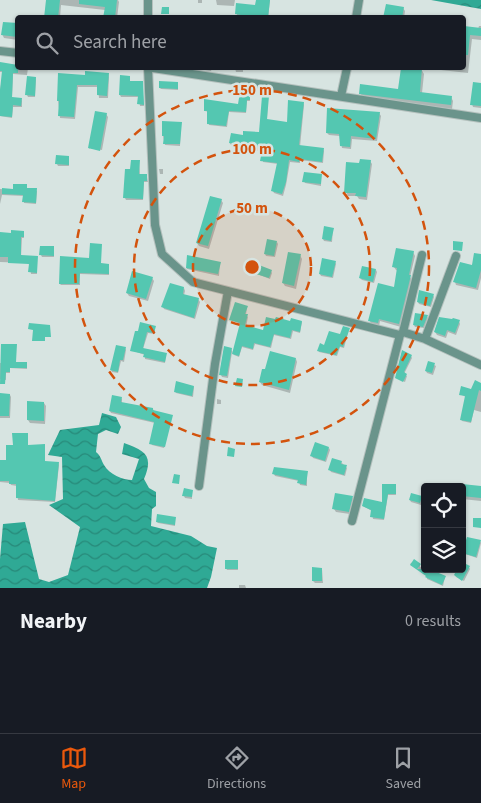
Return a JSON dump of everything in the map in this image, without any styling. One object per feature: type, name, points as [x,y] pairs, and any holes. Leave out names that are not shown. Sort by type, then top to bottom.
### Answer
[{"type":"street","points":[[148,0],[148,15]]},
{"type":"street","points":[[356,15],[359,0]]},
{"type":"street","points":[[0,51],[15,53]]},
{"type":"street","points":[[148,70],[155,225],[162,254],[193,282],[424,339],[481,365]]},
{"type":"street","points":[[166,70],[481,118]]},
{"type":"street","points":[[342,96],[347,70]]},
{"type":"street","points":[[352,521],[368,452],[402,334],[422,255]]},
{"type":"street","points":[[424,339],[456,256]]},
{"type":"street","points":[[199,486],[215,364],[228,291]]},
{"type":"water","points":[[431,0],[481,0],[481,9]]},
{"type":"water","points":[[102,413],[116,417],[121,427],[118,434],[106,430],[98,434],[96,452],[109,471],[116,476],[132,480],[139,459],[122,454],[124,443],[142,452],[148,459],[144,479],[149,488],[156,492],[156,506],[152,509],[151,526],[191,536],[207,546],[217,548],[207,588],[0,588],[3,524],[25,522],[39,579],[49,582],[68,575],[80,527],[49,505],[63,499],[62,457],[48,455],[60,430],[99,425]]},
{"type":"building","points":[[46,0],[60,0],[58,15],[44,15]]},
{"type":"building","points":[[79,0],[117,0],[115,15],[104,15],[105,7],[79,4]]},
{"type":"building","points":[[256,0],[270,0],[268,15],[235,14],[236,3],[255,5]]},
{"type":"building","points":[[386,4],[404,7],[403,15],[384,15]]},
{"type":"building","points":[[162,7],[169,7],[169,14],[161,14]]},
{"type":"building","points":[[3,22],[15,23],[15,37],[1,35]]},
{"type":"building","points":[[466,26],[481,28],[481,36],[470,35],[468,55],[466,55]]},
{"type":"building","points":[[0,62],[15,64],[15,70],[18,70],[18,73],[13,73],[12,97],[22,98],[21,106],[13,105],[12,117],[0,116],[2,71],[0,71]]},
{"type":"building","points":[[401,70],[422,70],[420,92],[452,96],[451,105],[359,94],[360,84],[398,89]]},
{"type":"building","points":[[85,71],[109,73],[107,96],[97,95],[97,85],[77,85],[74,117],[58,116],[58,73],[85,75]]},
{"type":"building","points":[[120,75],[130,76],[130,81],[143,81],[144,105],[137,104],[138,96],[119,95]]},
{"type":"building","points":[[27,76],[36,77],[35,96],[25,95]]},
{"type":"building","points":[[159,81],[178,82],[178,89],[159,88]]},
{"type":"building","points":[[473,82],[481,83],[481,106],[470,105]]},
{"type":"building","points":[[240,92],[250,92],[250,100],[247,100],[246,112],[229,111],[226,126],[207,124],[207,111],[204,111],[204,99],[238,104]]},
{"type":"building","points":[[262,96],[269,96],[267,119],[287,122],[288,100],[304,102],[299,145],[324,148],[322,162],[300,159],[299,162],[289,160],[282,194],[271,191],[277,163],[260,161],[262,150],[229,143],[231,133],[243,135],[243,131],[259,132]]},
{"type":"building","points":[[327,108],[380,112],[376,139],[351,136],[350,147],[340,146],[339,134],[326,133]]},
{"type":"building","points":[[95,111],[107,113],[100,151],[88,148]]},
{"type":"building","points":[[162,121],[182,122],[180,144],[163,144]]},
{"type":"building","points":[[56,155],[69,156],[69,165],[55,164]]},
{"type":"building","points":[[360,159],[371,160],[366,197],[355,196],[356,193],[344,193],[346,162],[359,163]]},
{"type":"building","points":[[131,160],[140,160],[139,174],[147,174],[147,181],[144,181],[143,199],[123,198],[125,169],[130,169]]},
{"type":"building","points":[[304,172],[322,174],[321,184],[302,182]]},
{"type":"building","points":[[13,184],[27,184],[27,188],[37,188],[36,203],[22,202],[23,195],[2,194],[2,188],[13,189]]},
{"type":"building","points":[[210,196],[222,199],[208,246],[196,243]]},
{"type":"building","points":[[324,226],[334,228],[331,241],[322,239]]},
{"type":"building","points":[[11,230],[24,231],[24,237],[21,237],[21,255],[38,256],[37,273],[28,272],[29,264],[8,263],[8,257],[0,257],[0,232],[11,233]]},
{"type":"building","points":[[267,239],[277,241],[274,256],[264,254]]},
{"type":"building","points":[[453,241],[463,242],[462,251],[453,250]]},
{"type":"building","points":[[90,243],[102,244],[101,263],[109,264],[109,274],[80,273],[79,284],[59,284],[60,256],[89,258]]},
{"type":"building","points":[[40,246],[54,246],[54,256],[39,255]]},
{"type":"building","points":[[396,248],[414,251],[409,275],[411,275],[399,324],[379,319],[378,323],[368,321],[378,283],[394,287],[397,268],[392,267]]},
{"type":"building","points":[[288,252],[301,254],[294,286],[282,283]]},
{"type":"building","points":[[474,253],[481,254],[481,270],[476,288],[453,282],[460,262],[472,265]]},
{"type":"building","points":[[187,255],[221,262],[218,274],[186,268]]},
{"type":"building","points":[[322,258],[336,261],[332,277],[319,274]]},
{"type":"building","points":[[259,265],[272,270],[269,278],[256,274]]},
{"type":"building","points":[[362,266],[376,269],[373,282],[359,278]]},
{"type":"building","points":[[132,271],[153,277],[146,299],[126,293]]},
{"type":"building","points":[[170,283],[184,287],[183,294],[199,298],[194,318],[161,307]]},
{"type":"building","points":[[419,290],[434,294],[430,306],[417,302]]},
{"type":"building","points":[[235,302],[248,306],[245,314],[248,314],[245,325],[263,330],[266,317],[275,319],[276,317],[290,321],[291,318],[302,321],[300,332],[292,330],[290,338],[274,334],[270,347],[254,343],[253,349],[242,346],[239,356],[232,354],[240,323],[229,320]]},
{"type":"building","points":[[415,313],[428,315],[423,327],[413,325]]},
{"type":"building","points":[[439,317],[460,320],[455,333],[447,330],[445,336],[434,332]]},
{"type":"building","points":[[140,322],[156,326],[154,333],[147,332],[143,348],[167,353],[165,362],[143,357],[144,354],[130,351],[135,331],[138,331]]},
{"type":"building","points":[[29,323],[50,325],[51,337],[45,337],[45,341],[32,341],[33,330],[28,329]]},
{"type":"building","points":[[343,326],[350,328],[343,347],[340,346],[336,355],[317,351],[320,343],[324,345],[329,331],[340,334]]},
{"type":"building","points":[[1,344],[17,344],[16,362],[27,362],[27,368],[10,368],[10,372],[6,372],[5,384],[0,384]]},
{"type":"building","points":[[116,345],[126,347],[123,360],[120,360],[118,372],[110,370]]},
{"type":"building","points":[[224,346],[232,348],[227,376],[219,375]]},
{"type":"building","points":[[402,350],[412,355],[404,372],[407,374],[403,382],[395,378]]},
{"type":"building","points":[[270,351],[296,358],[289,390],[259,382],[262,369],[265,369]]},
{"type":"building","points":[[428,361],[435,363],[432,373],[425,371]]},
{"type":"building","points":[[237,378],[243,379],[242,387],[235,386]]},
{"type":"building","points":[[475,380],[481,383],[481,391],[479,390],[471,422],[460,420],[465,396],[459,395],[461,386],[471,389]]},
{"type":"building","points":[[176,381],[194,386],[192,396],[174,392]]},
{"type":"building","points":[[0,393],[10,394],[9,416],[0,416]]},
{"type":"building","points":[[112,395],[122,397],[121,402],[153,408],[153,410],[173,415],[165,447],[149,444],[154,422],[109,411]]},
{"type":"building","points":[[27,401],[44,402],[44,421],[27,420]]},
{"type":"building","points":[[12,433],[28,433],[28,445],[45,444],[45,461],[59,462],[55,501],[16,498],[16,484],[9,484],[9,481],[0,481],[0,460],[6,460],[6,445],[13,445]]},
{"type":"building","points":[[315,442],[329,447],[325,461],[310,456]]},
{"type":"building","points":[[228,447],[235,449],[234,457],[227,456]]},
{"type":"building","points":[[332,458],[342,461],[341,464],[347,465],[344,475],[328,470]]},
{"type":"building","points":[[274,467],[308,471],[306,485],[297,483],[298,480],[272,474]]},
{"type":"building","points":[[174,474],[180,475],[179,484],[172,483]]},
{"type":"building","points":[[382,484],[396,484],[396,494],[388,494],[384,519],[370,517],[371,510],[362,506],[364,498],[382,502]]},
{"type":"building","points":[[466,484],[481,486],[481,498],[466,496]]},
{"type":"building","points":[[184,488],[193,490],[192,497],[182,496]]},
{"type":"building","points":[[335,493],[353,496],[349,512],[332,509]]},
{"type":"building","points":[[411,493],[421,496],[420,503],[409,500]]},
{"type":"building","points":[[157,514],[176,517],[175,525],[156,522]]},
{"type":"building","points":[[473,518],[481,518],[481,528],[473,527]]},
{"type":"building","points":[[467,537],[481,540],[476,557],[466,554]]},
{"type":"building","points":[[414,559],[421,564],[417,569],[421,569],[421,573],[410,565]]},
{"type":"building","points":[[225,560],[238,560],[238,569],[225,569]]},
{"type":"building","points":[[466,564],[470,566],[462,581],[454,575],[455,573],[466,573]]},
{"type":"building","points":[[312,567],[322,568],[322,581],[312,581]]},
{"type":"building","points":[[422,573],[439,573],[446,576],[442,585]]}]
